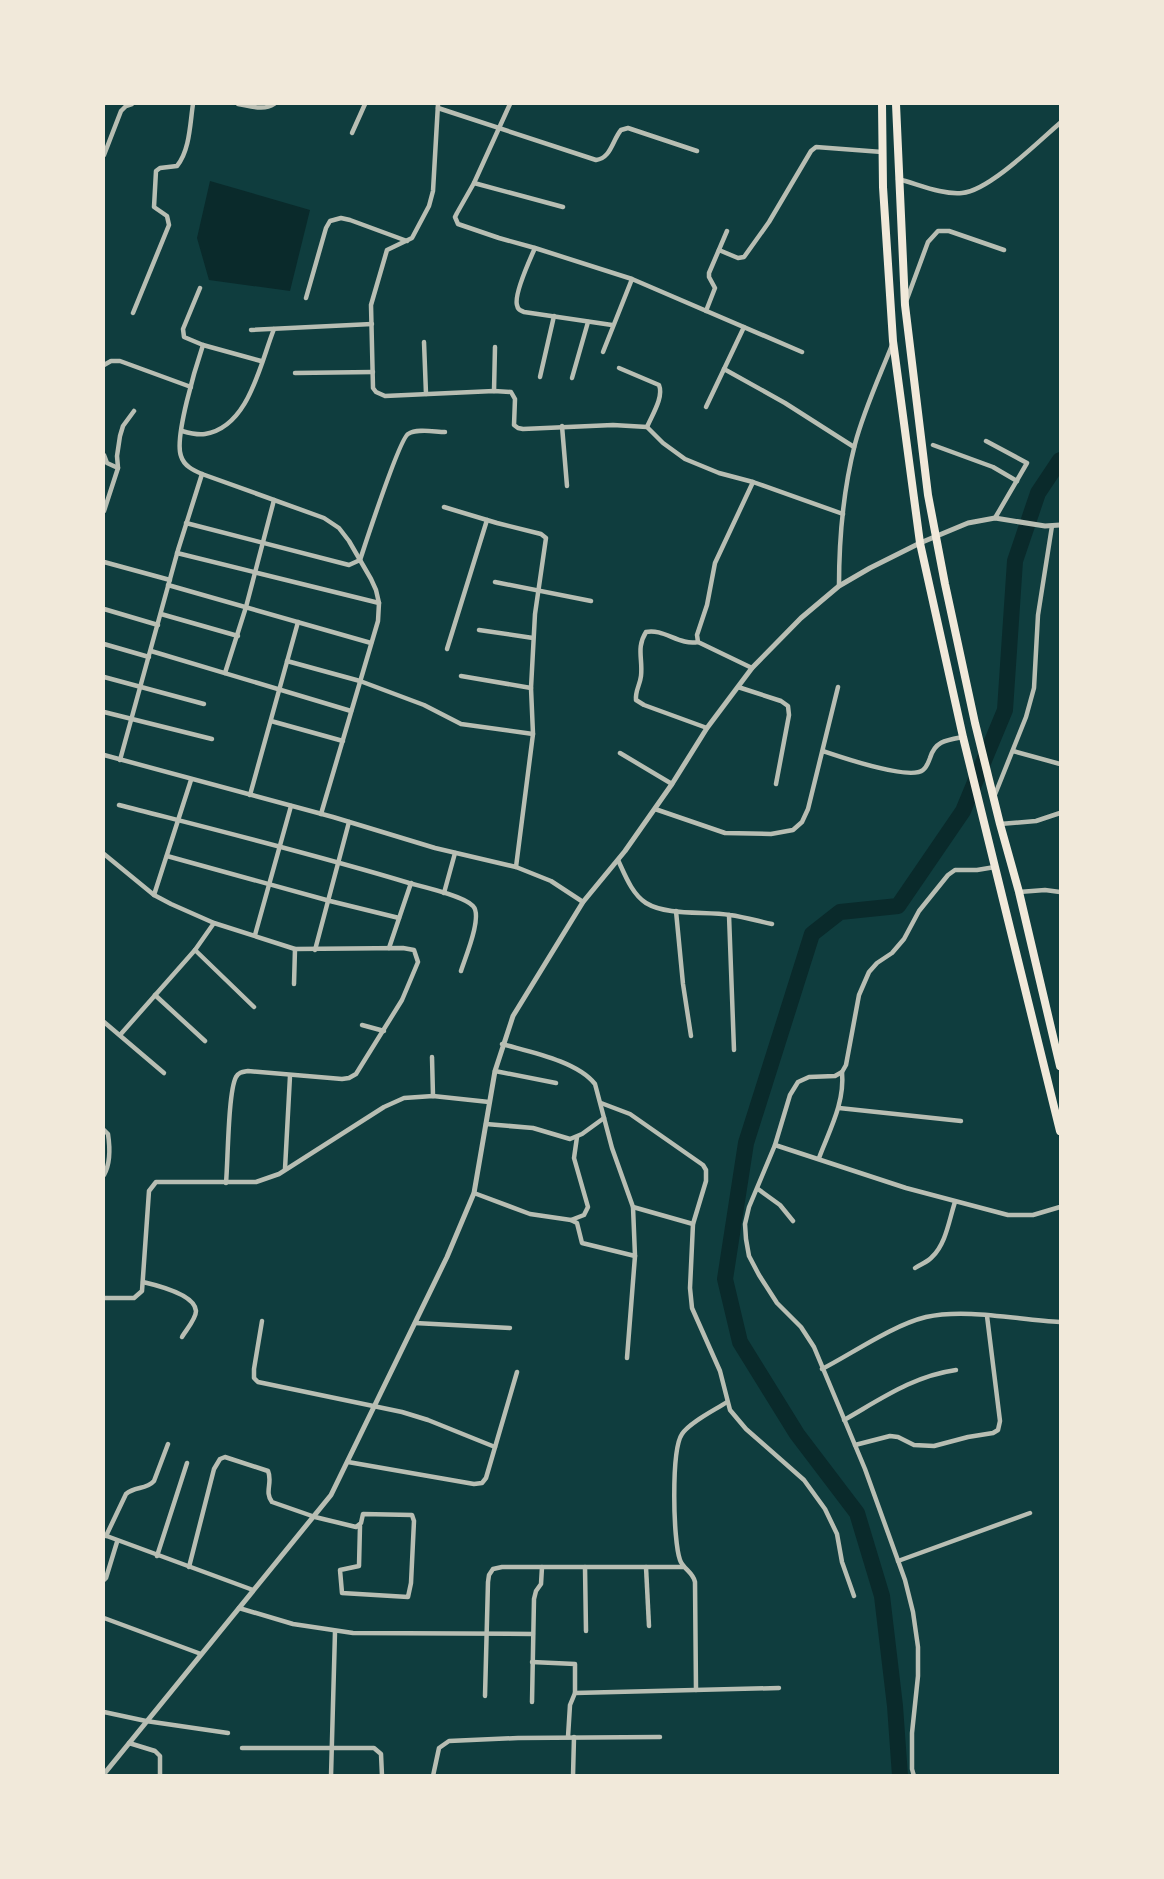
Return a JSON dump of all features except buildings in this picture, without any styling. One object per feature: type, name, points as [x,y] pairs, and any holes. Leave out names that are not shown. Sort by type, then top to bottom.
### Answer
[{"type":"highway","points":[[882,104],[882,152],[893,341],[920,543],[970,767],[1060,1131]]},
{"type":"highway","points":[[896,104],[905,305],[916,403],[936,536],[975,723],[1019,892],[1060,1066]]},
{"type":"street","points":[[104,155],[122,111],[126,106],[132,104]]},
{"type":"street","points":[[133,313],[169,225],[167,216],[154,207],[156,171],[160,168],[177,166],[180,163],[187,141],[193,104]]},
{"type":"street","points":[[238,104],[261,108],[274,104]]},
{"type":"street","points":[[352,132],[365,104]]},
{"type":"street","points":[[510,104],[497,128],[474,183],[455,217],[458,224],[632,279],[802,352]]},
{"type":"street","points":[[697,151],[628,128],[621,130],[617,135],[607,156],[596,160],[438,106],[433,191],[429,206],[418,230],[407,241],[387,250],[371,304],[373,388],[380,396],[507,392],[514,395],[514,425],[518,428],[613,425],[647,427],[681,457],[718,473],[753,482],[843,514]]},
{"type":"street","points":[[898,179],[950,192],[962,193],[977,190],[1060,123]]},
{"type":"street","points":[[721,251],[738,258],[747,254],[811,151],[821,147],[882,152]]},
{"type":"street","points":[[474,183],[563,207]]},
{"type":"street","points":[[306,298],[330,221],[341,218],[350,220],[407,241]]},
{"type":"street","points":[[706,311],[715,288],[709,273],[721,251],[727,231]]},
{"type":"street","points":[[905,305],[928,242],[938,231],[949,231],[1004,250]]},
{"type":"street","points":[[535,248],[516,303],[518,309],[524,312],[612,326]]},
{"type":"street","points":[[603,352],[632,279]]},
{"type":"street","points":[[200,288],[182,334],[187,340],[261,361]]},
{"type":"street","points":[[540,377],[554,316]]},
{"type":"street","points":[[572,378],[588,322]]},
{"type":"street","points":[[251,330],[372,324]]},
{"type":"street","points":[[706,407],[744,327]]},
{"type":"street","points":[[182,431],[204,434],[215,431],[238,415],[245,405],[274,329]]},
{"type":"street","points":[[838,586],[839,547],[854,447],[862,420],[893,341]]},
{"type":"street","points":[[424,342],[426,394]]},
{"type":"street","points":[[203,345],[182,431],[181,457],[189,468],[201,474],[324,518],[339,528],[349,541],[376,590],[379,603],[378,621],[321,814]]},
{"type":"street","points":[[494,391],[495,347]]},
{"type":"street","points":[[104,365],[111,361],[120,361],[191,387]]},
{"type":"street","points":[[619,368],[659,385],[660,397],[647,427]]},
{"type":"street","points":[[724,369],[785,403],[854,447]]},
{"type":"street","points":[[295,373],[373,372]]},
{"type":"street","points":[[104,506],[118,468],[117,456],[123,426],[134,411]]},
{"type":"street","points":[[562,426],[567,486]]},
{"type":"street","points":[[186,523],[349,565],[360,560],[395,457],[406,435],[412,432],[445,432]]},
{"type":"street","points":[[986,441],[1027,463],[995,518]]},
{"type":"street","points":[[933,445],[993,467],[1017,480]]},
{"type":"street","points":[[104,455],[107,463],[118,468]]},
{"type":"street","points":[[120,760],[201,474]]},
{"type":"street","points":[[698,642],[697,635],[707,606],[715,563],[753,482]]},
{"type":"street","points":[[225,673],[238,636],[274,500]]},
{"type":"street","points":[[444,507],[541,534],[546,538],[533,638],[531,688],[533,734],[516,867]]},
{"type":"street","points":[[104,1774],[331,1495],[457,1236],[474,1194],[495,1071],[513,1016],[585,900],[614,866],[672,784],[707,728],[752,668],[801,618],[838,586],[920,543],[968,523],[995,518],[1045,526],[1060,525]]},
{"type":"street","points":[[447,649],[487,520]]},
{"type":"street","points":[[993,798],[1013,751],[1034,688],[1038,615],[1052,526]]},
{"type":"street","points":[[177,553],[379,603]]},
{"type":"street","points":[[104,562],[246,607],[371,643]]},
{"type":"street","points":[[495,582],[591,601]]},
{"type":"street","points":[[104,609],[158,625]]},
{"type":"street","points":[[161,614],[238,636]]},
{"type":"street","points":[[250,795],[298,622]]},
{"type":"street","points":[[479,630],[533,638]]},
{"type":"street","points":[[707,728],[636,700],[641,674],[640,646],[646,632],[654,631],[688,643],[698,642],[752,668]]},
{"type":"street","points":[[104,644],[225,673],[351,711]]},
{"type":"street","points":[[287,661],[360,681],[424,705],[461,724],[533,734]]},
{"type":"street","points":[[461,676],[531,688]]},
{"type":"street","points":[[104,677],[204,704]]},
{"type":"street","points":[[738,687],[781,701],[789,706],[776,784]]},
{"type":"street","points":[[655,809],[725,833],[771,834],[793,830],[802,822],[808,809],[838,687]]},
{"type":"street","points":[[104,712],[212,739]]},
{"type":"street","points":[[271,721],[343,741]]},
{"type":"street","points":[[823,751],[879,768],[913,774],[922,772],[928,766],[933,748],[939,743],[963,737]]},
{"type":"street","points":[[1013,751],[1060,764]]},
{"type":"street","points":[[620,753],[672,784]]},
{"type":"street","points":[[104,755],[516,867],[551,881],[585,900]]},
{"type":"street","points":[[154,896],[191,780]]},
{"type":"street","points":[[119,805],[340,862],[444,893],[472,905],[476,911],[477,920],[461,971]]},
{"type":"street","points":[[255,935],[291,806]]},
{"type":"street","points":[[1000,824],[1036,821],[1060,813]]},
{"type":"street","points":[[315,950],[350,822]]},
{"type":"street","points":[[444,893],[455,852]]},
{"type":"street","points":[[104,854],[154,896],[214,923],[295,949],[404,948],[414,950],[418,962],[402,1000],[356,1074],[349,1078],[240,1072],[232,1091],[226,1183]]},
{"type":"street","points":[[167,856],[399,918]]},
{"type":"street","points":[[618,860],[627,880],[644,902],[652,906],[676,911],[729,915],[772,924]]},
{"type":"street","points":[[819,1158],[839,1108],[843,1090],[842,1072],[848,1058],[859,995],[869,972],[877,963],[892,953],[904,939],[919,911],[948,875],[956,870],[995,867]]},
{"type":"street","points":[[389,948],[411,884]]},
{"type":"street","points":[[1019,892],[1045,890],[1060,892]]},
{"type":"street","points":[[676,911],[691,1036]]},
{"type":"street","points":[[729,915],[734,1050]]},
{"type":"street","points":[[120,1035],[195,950],[214,923]]},
{"type":"street","points":[[294,984],[295,949]]},
{"type":"street","points":[[195,950],[254,1007]]},
{"type":"street","points":[[154,995],[205,1041]]},
{"type":"street","points":[[104,1022],[164,1073]]},
{"type":"street","points":[[362,1025],[384,1031]]},
{"type":"street","points":[[502,1044],[541,1055],[580,1072],[595,1084],[612,1148],[633,1207],[635,1256],[627,1358]]},
{"type":"street","points":[[432,1057],[432,1096]]},
{"type":"street","points":[[495,1071],[556,1083]]},
{"type":"street","points":[[842,1072],[835,1076],[809,1077],[798,1082],[790,1095],[775,1145],[749,1207],[745,1224],[749,1256],[759,1275],[777,1303],[801,1327],[814,1347],[855,1445],[898,1560],[913,1611],[918,1647],[918,1676],[912,1733],[914,1776]]},
{"type":"street","points":[[285,1169],[290,1076]]},
{"type":"street","points":[[104,1298],[134,1298],[141,1291],[149,1191],[152,1185],[161,1182],[226,1183],[256,1182],[268,1179],[393,1102],[404,1098],[432,1096],[489,1102]]},
{"type":"street","points":[[601,1103],[630,1114],[703,1165],[706,1170],[706,1181],[693,1224],[690,1288],[692,1308],[720,1371],[727,1402],[737,1420],[804,1480],[818,1498],[837,1534],[842,1562],[854,1596]]},
{"type":"street","points":[[839,1108],[962,1121]]},
{"type":"street","points":[[486,1124],[533,1128],[570,1139],[577,1137],[604,1118]]},
{"type":"street","points":[[104,1130],[109,1140],[108,1161],[104,1175]]},
{"type":"street","points":[[571,1220],[584,1215],[588,1207],[574,1158],[577,1137]]},
{"type":"street","points":[[775,1145],[955,1202],[1008,1215],[1033,1215],[1060,1207]]},
{"type":"street","points":[[758,1189],[780,1205],[794,1221]]},
{"type":"street","points":[[474,1194],[530,1214],[571,1220],[577,1223],[582,1243],[635,1256]]},
{"type":"street","points":[[915,1268],[932,1258],[938,1251],[955,1202]]},
{"type":"street","points":[[633,1207],[693,1224]]},
{"type":"street","points":[[143,1282],[172,1290],[194,1305],[195,1316],[182,1337]]},
{"type":"street","points":[[822,1370],[907,1323],[927,1317],[951,1314],[1060,1322]]},
{"type":"street","points":[[855,1445],[890,1436],[898,1437],[914,1445],[934,1446],[998,1430],[1000,1421],[987,1316]]},
{"type":"street","points":[[262,1321],[254,1370],[254,1377],[258,1382],[428,1420],[495,1447]]},
{"type":"street","points":[[415,1323],[510,1328]]},
{"type":"street","points":[[844,1420],[913,1381],[935,1373],[956,1370]]},
{"type":"street","points":[[348,1462],[474,1484],[482,1483],[486,1478],[517,1372]]},
{"type":"street","points":[[696,1690],[695,1582],[694,1576],[683,1567],[676,1539],[675,1477],[679,1440],[687,1428],[727,1402]]},
{"type":"street","points":[[168,1444],[154,1481],[150,1485],[132,1489],[126,1494],[105,1536],[253,1590]]},
{"type":"street","points":[[189,1567],[214,1469],[220,1459],[225,1457],[268,1471],[270,1476],[267,1493],[272,1502],[315,1517],[360,1526]]},
{"type":"street","points":[[157,1556],[187,1463]]},
{"type":"street","points":[[898,1560],[1030,1513]]},
{"type":"street","points":[[363,1514],[411,1515],[414,1521],[411,1583],[408,1597],[342,1593],[340,1570],[359,1566],[360,1526],[363,1514]]},
{"type":"street","points":[[104,1580],[117,1542]]},
{"type":"street","points":[[485,1696],[488,1582],[493,1569],[502,1567],[683,1567]]},
{"type":"street","points":[[532,1702],[535,1594],[541,1584],[542,1567]]},
{"type":"street","points":[[585,1567],[586,1630]]},
{"type":"street","points":[[646,1567],[649,1626]]},
{"type":"street","points":[[239,1608],[293,1624],[335,1632],[385,1635],[533,1634]]},
{"type":"street","points":[[104,1618],[201,1654]]},
{"type":"street","points":[[331,1776],[335,1632]]},
{"type":"street","points":[[532,1662],[575,1664],[575,1693],[570,1706],[573,1776]]},
{"type":"street","points":[[575,1693],[779,1688]]},
{"type":"street","points":[[104,1712],[146,1721],[228,1733]]},
{"type":"street","points":[[433,1776],[439,1748],[449,1742],[571,1737],[660,1737]]},
{"type":"street","points":[[129,1743],[155,1751],[160,1756],[160,1776]]},
{"type":"street","points":[[242,1748],[374,1748],[382,1760],[382,1776]]},
{"type":"water","points":[[210,181],[310,210],[290,291],[209,280],[197,238]]},
{"type":"waterway","points":[[900,1776],[895,1706],[882,1596],[857,1513],[797,1434],[740,1342],[725,1279],[746,1143],[812,934],[840,912],[898,906],[963,811],[1005,710],[1015,561],[1038,493],[1060,460]]}]
